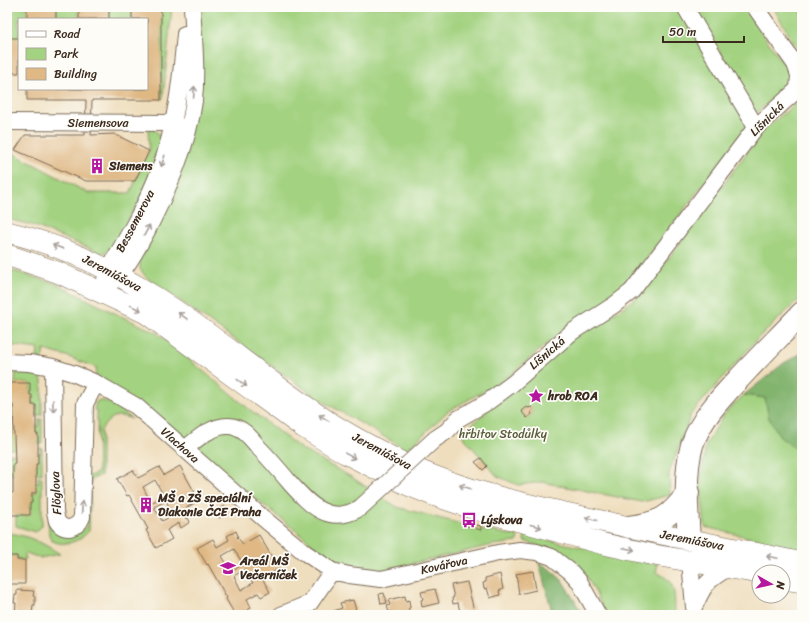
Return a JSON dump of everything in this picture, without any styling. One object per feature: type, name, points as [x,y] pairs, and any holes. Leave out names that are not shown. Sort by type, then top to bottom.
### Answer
[{"type":"highway","points":[[689,539],[688,467],[692,445],[704,421],[720,399],[802,313]]},
{"type":"highway","points":[[765,351],[783,339],[802,332]]},
{"type":"highway","points":[[629,527],[648,525],[665,518],[675,509],[688,493]]},
{"type":"main road","name":"Jeremiášova","points":[[7,232],[64,250],[114,273],[157,298],[313,412],[356,438],[392,457],[438,478],[481,492],[540,507],[802,563]]},
{"type":"main road","name":"Jeremiášova","points":[[7,255],[57,272],[101,291],[151,316],[303,427],[384,474],[408,485],[475,509],[604,544],[751,572]]},
{"type":"main road","points":[[689,539],[690,561]]},
{"type":"main road","points":[[791,580],[802,582]]},
{"type":"street","name":"Bessemerova","points":[[114,273],[120,249],[154,184],[165,156],[180,92],[187,7]]},
{"type":"street","name":"Bessemerova","points":[[101,291],[114,273],[134,255],[169,186],[180,158],[188,131],[194,102],[195,77],[192,7]]},
{"type":"street","points":[[685,7],[756,128]]},
{"type":"street","name":"Líšnická","points":[[185,449],[210,431],[228,426],[240,428],[312,506],[326,513],[339,515],[346,514],[360,508],[435,439],[447,431],[458,419],[489,401],[512,384],[572,332],[614,305],[632,291],[756,128],[798,89],[799,75],[795,64],[755,7]]},
{"type":"street","name":"Siemensova","points":[[7,122],[173,123],[188,131]]},
{"type":"street","name":"Bessemerova","points":[[134,255],[137,274],[157,298]]},
{"type":"street","name":"Vlachova","points":[[7,362],[29,363],[53,367],[75,374],[136,406],[268,522],[304,552],[332,571]]},
{"type":"street","name":"Flöglova","points":[[53,367],[55,512],[60,525],[67,528],[75,527],[82,517],[85,404],[96,384]]},
{"type":"street","name":"Kovářova","points":[[332,571],[349,575],[381,579],[498,552],[520,550],[537,552],[552,557],[571,572],[598,615]]},
{"type":"street","points":[[690,561],[694,611]]},
{"type":"street","points":[[694,611],[707,582],[712,577],[730,568]]},
{"type":"street","points":[[281,615],[310,603],[332,571]]},
{"type":"green space","points":[[7,7],[27,7],[27,18],[18,18],[18,38],[7,38]]},
{"type":"green space","points":[[56,7],[79,7],[79,18],[56,18]]},
{"type":"green space","points":[[109,7],[132,7],[132,18],[109,18]]},
{"type":"green space","points":[[161,7],[172,7],[163,97],[161,100]]},
{"type":"green space","points":[[197,7],[677,7],[748,125],[626,286],[610,301],[568,326],[504,380],[448,411],[407,450],[319,399],[146,277],[140,269],[140,258],[177,179]]},
{"type":"green space","points":[[694,7],[745,9],[786,67],[791,83],[756,113]]},
{"type":"green space","points":[[773,7],[802,7],[802,57]]},
{"type":"green space","name":"hřbitov Stodůlky","points":[[802,98],[802,297],[758,338],[691,414],[669,473],[670,495],[642,502],[542,482],[518,485],[497,476],[461,434],[566,341],[609,317],[643,293],[763,131]],"holes":[[[526,407],[531,407],[533,409],[531,412],[532,414],[527,418],[521,411]]]},
{"type":"green space","points":[[148,127],[155,130],[159,135],[161,145],[143,195],[110,251],[101,253],[32,225],[7,219],[7,150],[88,193],[130,193],[149,151]]},
{"type":"green space","points":[[7,269],[57,284],[157,333],[249,409],[301,449],[351,477],[397,507],[484,530],[518,536],[517,542],[493,545],[379,571],[354,566],[336,559],[320,550],[205,458],[95,375],[97,368],[66,356],[44,350],[42,359],[37,358],[38,349],[7,345]]},
{"type":"green space","points":[[802,353],[802,454],[780,437],[769,418],[765,398],[744,395],[784,363]]},
{"type":"green space","points":[[16,372],[38,375],[42,380],[42,415],[36,415],[36,405],[32,405],[30,383],[15,383]]},
{"type":"green space","points":[[744,395],[765,398],[769,418],[802,454],[802,550],[705,527],[700,482],[706,445],[725,413]]},
{"type":"green space","points":[[99,400],[108,402],[132,419],[122,416],[114,417],[101,430],[101,475],[91,480],[89,531],[81,538],[72,542],[56,542],[51,540],[49,535],[48,520],[53,529],[62,535],[82,531],[87,525],[89,476],[98,473],[97,411],[94,410],[96,402]]},
{"type":"green space","points":[[7,405],[13,405],[13,420],[7,420]]},
{"type":"green space","points":[[39,419],[42,419],[42,444],[38,444],[38,435],[36,434],[36,426],[39,426]]},
{"type":"green space","points":[[13,426],[13,434],[15,435],[15,449],[8,449],[7,427]]},
{"type":"green space","points":[[40,448],[42,448],[42,474],[36,473],[36,464],[38,464],[38,454],[40,454]]},
{"type":"green space","points":[[10,454],[15,454],[13,476],[7,470],[7,456]]},
{"type":"green space","points":[[38,477],[42,477],[42,526],[36,532],[16,526],[16,515],[30,515],[32,493],[36,493],[36,483],[39,483]]},
{"type":"green space","points":[[7,533],[35,540],[60,554],[40,558],[26,553],[25,560],[17,560],[17,556],[7,556]]},
{"type":"green space","points":[[525,535],[658,564],[656,572],[668,580],[673,590],[675,615],[606,615],[596,593],[584,573],[572,561],[557,553],[524,541]]},
{"type":"green space","points":[[539,563],[547,567],[562,580],[583,615],[553,615]]},
{"type":"building","points":[[27,7],[56,7],[56,18],[27,18]]},
{"type":"building","points":[[79,7],[109,7],[109,18],[79,18]]},
{"type":"building","name":"Siemens","points":[[132,7],[161,7],[161,100],[92,100],[91,135],[114,134],[149,151],[135,181],[86,181],[15,150],[25,135],[85,135],[86,100],[27,100],[27,90],[148,90],[148,18],[132,18]]},
{"type":"building","points":[[7,38],[18,38],[18,73],[7,73]]},
{"type":"building","points":[[7,383],[30,383],[32,405],[36,405],[38,464],[36,464],[36,493],[32,493],[30,515],[7,515],[7,493],[13,493],[13,464],[15,464],[13,405],[7,405]]},
{"type":"building","points":[[526,407],[531,407],[533,409],[531,412],[532,414],[527,418],[521,411]]},
{"type":"building","points":[[481,458],[487,466],[483,470],[475,462]]},
{"type":"building","name":"MŠ a ZŠ speciální Diakonie ČCE Praha","points":[[180,466],[199,500],[183,510],[186,519],[188,518],[190,522],[181,528],[179,523],[167,530],[172,539],[156,548],[146,530],[148,529],[129,495],[127,496],[117,479],[133,470],[138,478],[159,467],[164,475]],"holes":[[[155,480],[164,496],[151,503],[143,487]],[[166,501],[174,515],[162,521],[154,507]]]},
{"type":"building","points":[[225,506],[229,513],[219,518],[215,511]]},
{"type":"building","points":[[467,523],[481,526],[481,530],[467,526]]},
{"type":"building","points":[[236,531],[237,537],[243,544],[259,535],[279,569],[262,578],[270,592],[261,597],[258,593],[247,599],[251,608],[238,615],[235,615],[208,564],[207,565],[197,548],[213,539],[217,547],[229,540],[227,536]],"holes":[[[234,549],[243,564],[231,571],[222,556]],[[245,569],[253,583],[241,590],[234,576]]]},
{"type":"building","points":[[7,556],[17,556],[17,560],[25,560],[25,584],[7,584]]},
{"type":"building","points":[[533,571],[536,590],[519,594],[516,574]]},
{"type":"building","points":[[500,574],[503,589],[499,591],[500,595],[490,598],[487,588],[484,589],[483,583],[486,582],[485,578]]},
{"type":"building","points":[[467,582],[475,615],[467,615],[465,610],[460,612],[458,603],[453,604],[452,598],[454,597],[451,585]]},
{"type":"building","points":[[435,589],[439,603],[422,607],[421,600],[423,599],[421,592]]},
{"type":"building","points":[[17,590],[34,591],[33,596],[35,597],[35,605],[33,605],[32,615],[13,615],[13,613],[15,614],[16,603],[14,603]]},
{"type":"building","points":[[384,593],[387,603],[381,604],[379,594]]},
{"type":"building","points":[[405,596],[406,601],[409,600],[410,608],[408,609],[410,614],[392,615],[392,612],[389,612],[387,606],[390,605],[388,600]]},
{"type":"building","points":[[353,600],[356,610],[349,615],[323,615],[342,608],[340,603]]},
{"type":"place","name":"Siemens","points":[[97,166]]},
{"type":"place","name":"hrob ROA","points":[[536,396]]},
{"type":"place","name":"MŠ a ZŠ speciální Diakonie ČCE Praha","points":[[146,505]]},
{"type":"place","name":"Lýskova","points":[[469,520]]},
{"type":"place","name":"Areál MŠ Večerníček","points":[[228,568]]}]
